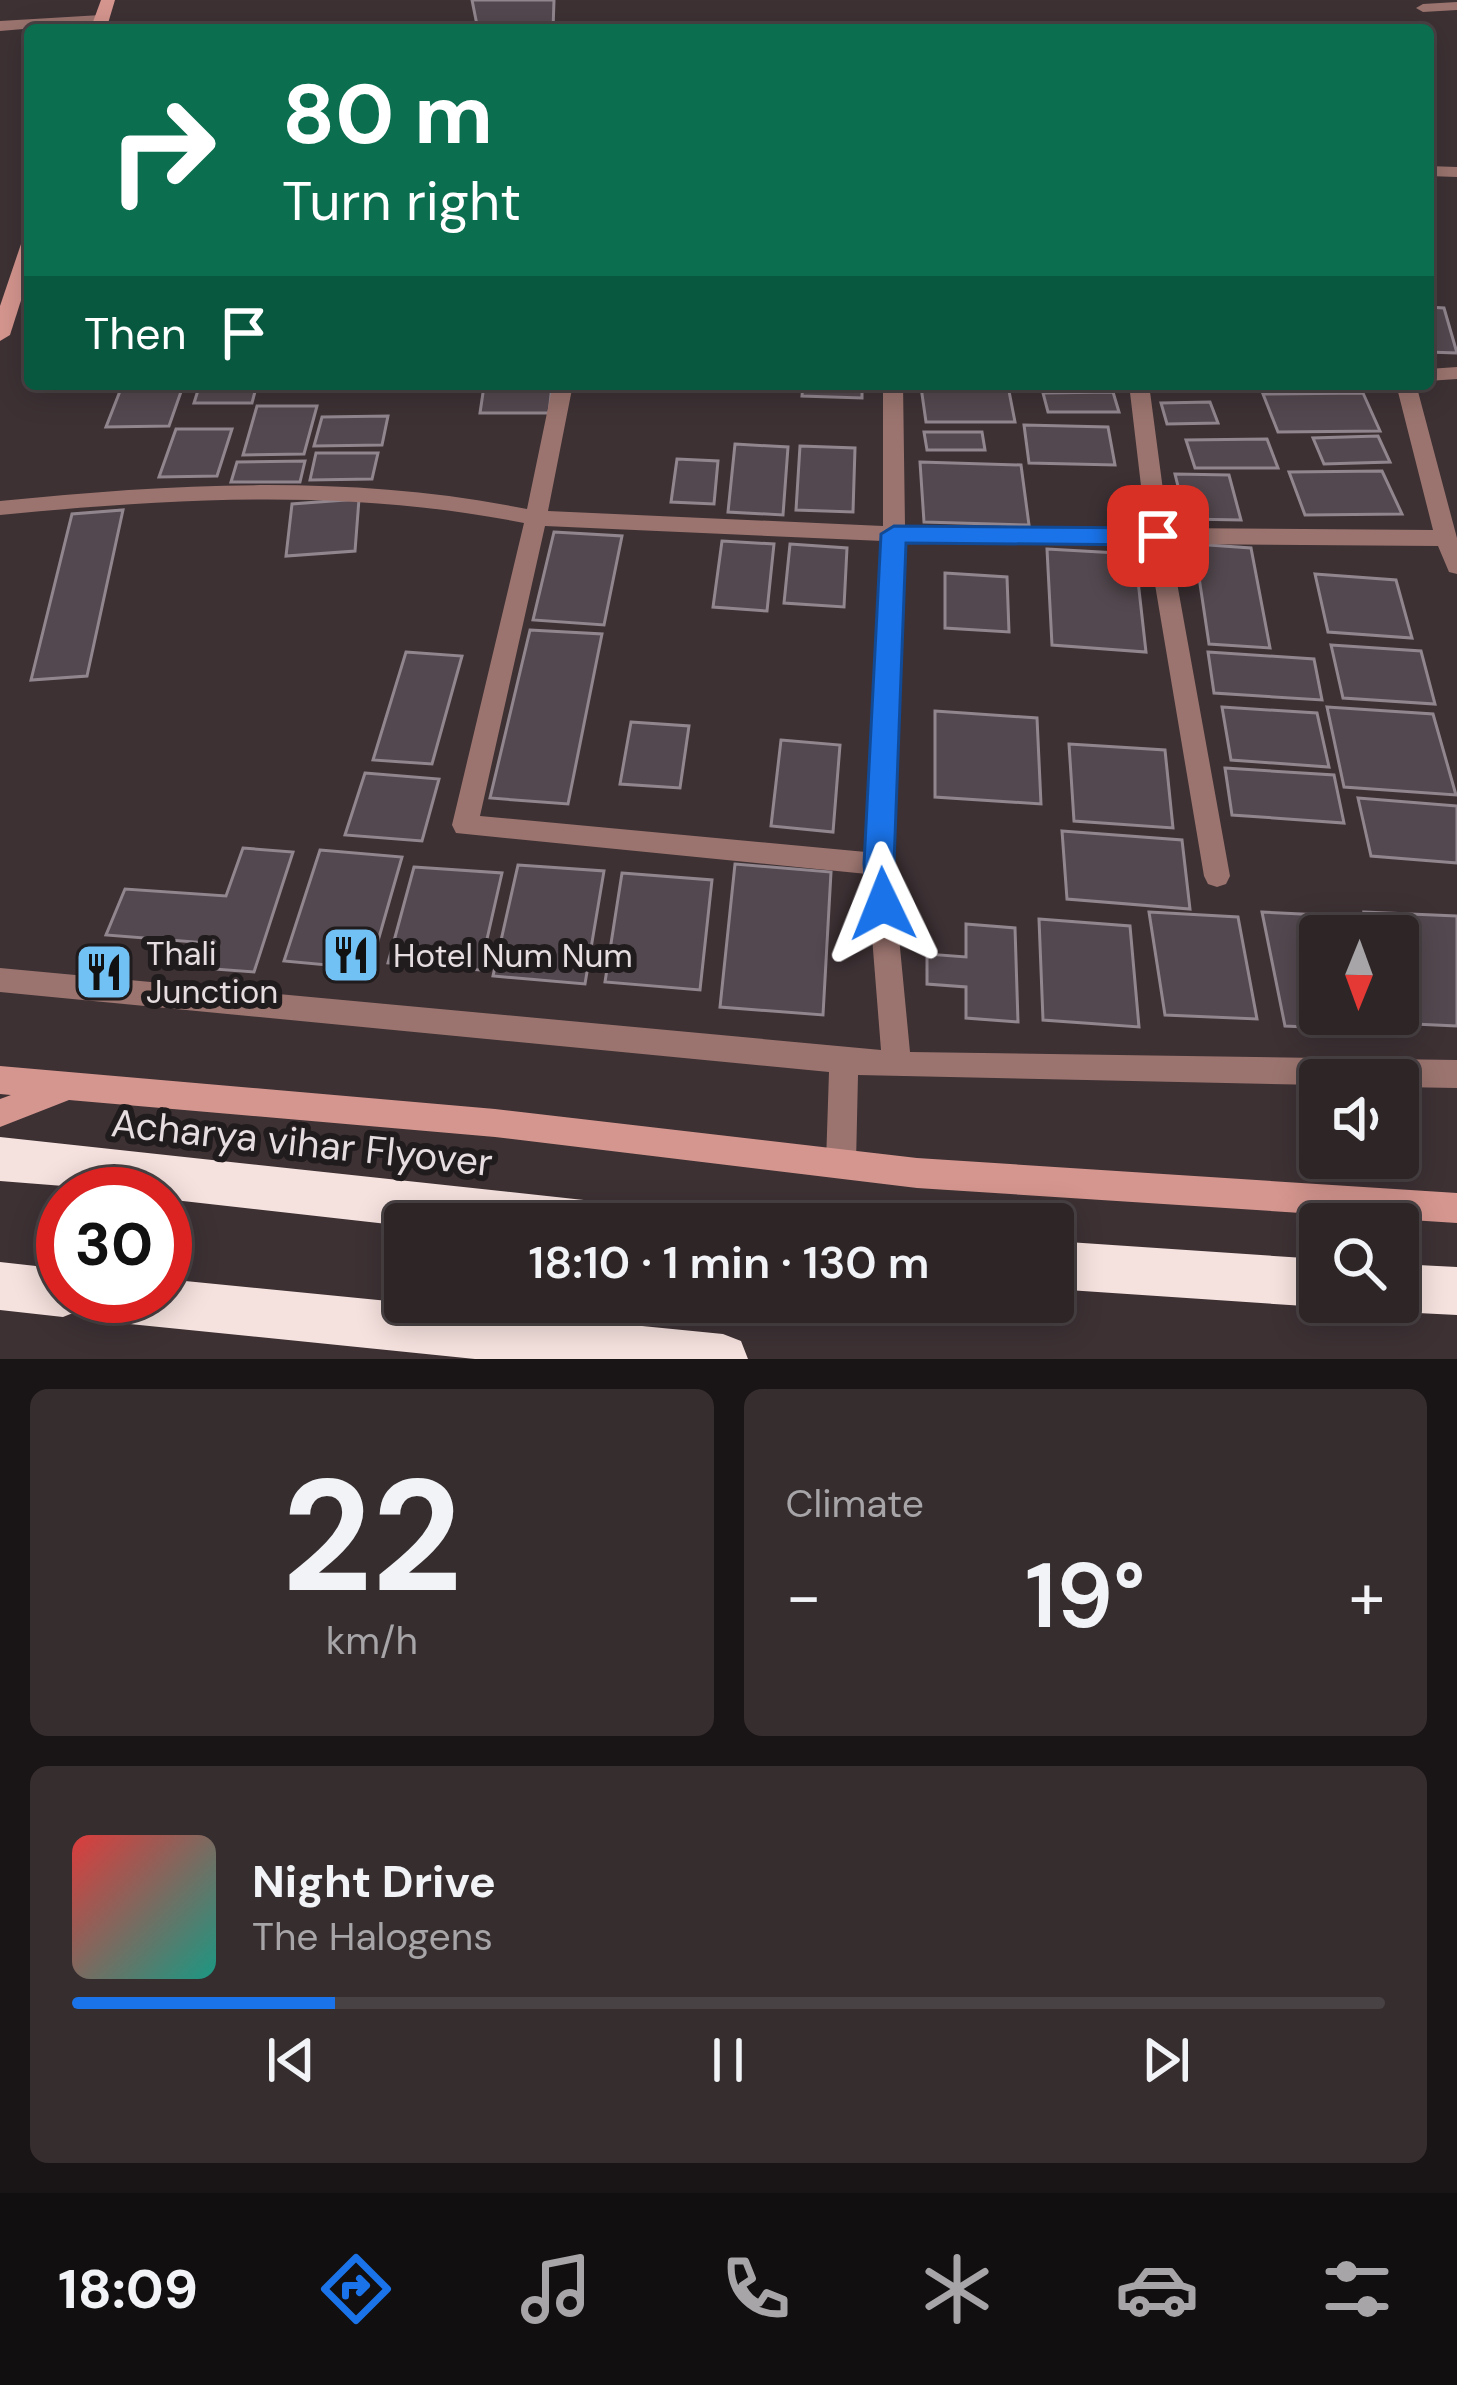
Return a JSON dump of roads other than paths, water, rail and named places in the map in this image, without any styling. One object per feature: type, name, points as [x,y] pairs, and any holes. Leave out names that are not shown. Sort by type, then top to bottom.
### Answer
[{"type":"highway","name":"Acharya vihar Flyover","points":[[0,1159],[401,1203]]},
{"type":"highway","points":[[1074,1266],[1299,1282]]},
{"type":"highway","points":[[0,1286],[36,1290]]},
{"type":"highway","points":[[1419,1289],[1457,1292]]},
{"type":"highway","points":[[192,1306],[723,1359]]},
{"type":"street","points":[[1423,8],[1457,6]]},
{"type":"street","points":[[0,335],[24,262]]},
{"type":"street","points":[[562,390],[465,825],[879,864]]},
{"type":"street","points":[[893,390],[894,534],[879,864],[897,1065]]},
{"type":"street","points":[[1140,390],[1158,536],[1216,875]]},
{"type":"street","points":[[1408,390],[1457,566]]},
{"type":"street","points":[[0,508],[122,496],[316,488],[403,491],[536,518],[894,534],[1446,538]]},
{"type":"street","points":[[0,980],[897,1065],[1457,1074]]},
{"type":"street","points":[[841,1163],[844,1059]]},
{"type":"street","points":[[0,1080],[495,1123],[841,1163],[1457,1208]]},
{"type":"street","points":[[0,1113],[70,1086]]},
{"type":"place","name":"Hotel Num Num","points":[[351,955]]},
{"type":"place","name":"Thali Junction","points":[[104,972]]}]
